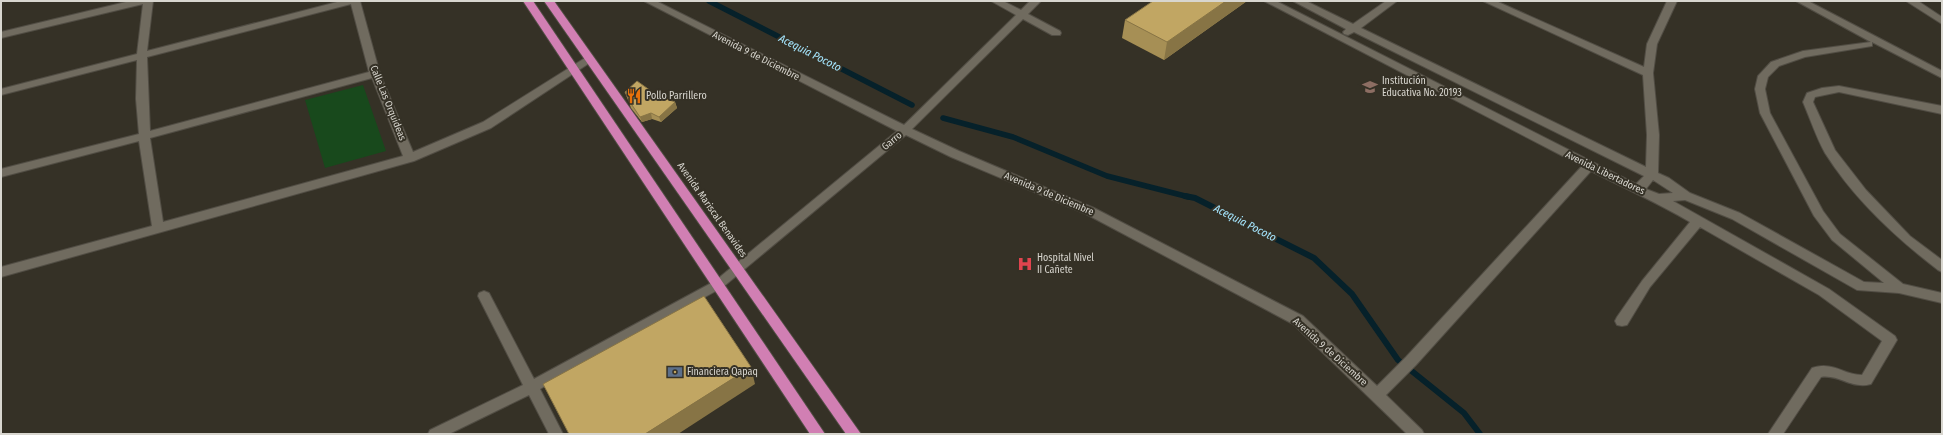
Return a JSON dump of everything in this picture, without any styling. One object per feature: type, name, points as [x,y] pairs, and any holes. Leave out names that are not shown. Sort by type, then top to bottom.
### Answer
[{"type":"highway","points":[[528,1],[719,284],[818,434]]},
{"type":"highway","name":"Avenida Mariscal Benavides","points":[[549,1],[589,60],[854,434]]},
{"type":"street","points":[[1,35],[142,1]]},
{"type":"street","points":[[148,1],[142,55],[141,95],[150,179],[158,227]]},
{"type":"street","points":[[1,92],[353,1]]},
{"type":"street","name":"Calle Las Orquideas","points":[[353,1],[374,74],[410,158]]},
{"type":"street","name":"Avenida 9 de Diciembre","points":[[649,1],[835,96],[955,154],[1090,211],[1298,320],[1417,434]]},
{"type":"street","points":[[996,1],[1056,33]]},
{"type":"street","name":"Garro","points":[[435,434],[532,387],[719,284],[905,130],[1036,1]]},
{"type":"street","name":"Avenida Libertadores","points":[[1269,1],[1638,190],[1658,198],[1686,196]]},
{"type":"street","name":"Avenida Libertadores","points":[[1298,1],[1352,29],[1652,174],[1686,196]]},
{"type":"street","points":[[1340,38],[1392,1]]},
{"type":"street","points":[[1488,1],[1648,73]]},
{"type":"street","points":[[1638,190],[1652,174],[1653,135],[1648,73],[1652,44],[1671,3],[1660,1]]},
{"type":"street","points":[[1801,1],[1942,75]]},
{"type":"street","points":[[1911,1],[1942,21]]},
{"type":"street","points":[[1868,44],[1803,54],[1775,64],[1763,76],[1760,89],[1765,113],[1818,213],[1836,237],[1896,288]]},
{"type":"street","points":[[1,272],[410,158],[487,125],[589,60]]},
{"type":"street","points":[[1,173],[374,74]]},
{"type":"street","points":[[1942,110],[1839,89],[1822,91],[1811,95],[1808,102],[1830,151],[1862,193],[1906,239],[1942,267]]},
{"type":"street","points":[[1377,395],[1411,361],[1589,166]]},
{"type":"street","points":[[1686,196],[1736,216],[1862,287],[1896,288],[1940,299]]},
{"type":"street","points":[[1658,198],[1824,292],[1890,340],[1866,380],[1859,382],[1833,370],[1817,372],[1775,434]]},
{"type":"street","points":[[1622,321],[1646,284],[1698,221]]},
{"type":"street","points":[[484,296],[556,434]]},
{"type":"green space","points":[[363,85],[386,151],[325,168],[305,100]]},
{"type":"building","points":[[1153,1],[1226,1],[1167,42],[1125,20]]},
{"type":"building","points":[[637,81],[658,96],[675,102],[659,117],[651,113],[640,117],[625,92]]},
{"type":"building","name":"Financiera Qapaq","points":[[704,296],[751,367],[645,434],[569,434],[543,384]]},
{"type":"waterway","name":"Acequia Pocoto","points":[[709,1],[912,105]]},
{"type":"waterway","name":"Acequia Pocoto","points":[[943,118],[1013,137],[1107,176],[1185,196]]},
{"type":"waterway","name":"Acequia Pocoto","points":[[1185,196],[1195,198],[1314,258],[1352,294],[1398,360],[1464,413],[1480,434]]},
{"type":"place","name":"Institución Educativa No. 20193","points":[[1370,87]]},
{"type":"place","name":"Pollo Parrillero","points":[[634,96]]},
{"type":"place","name":"Hospital Nivel II Cañete","points":[[1025,264]]},
{"type":"place","name":"Financiera Qapaq","points":[[675,372]]}]
